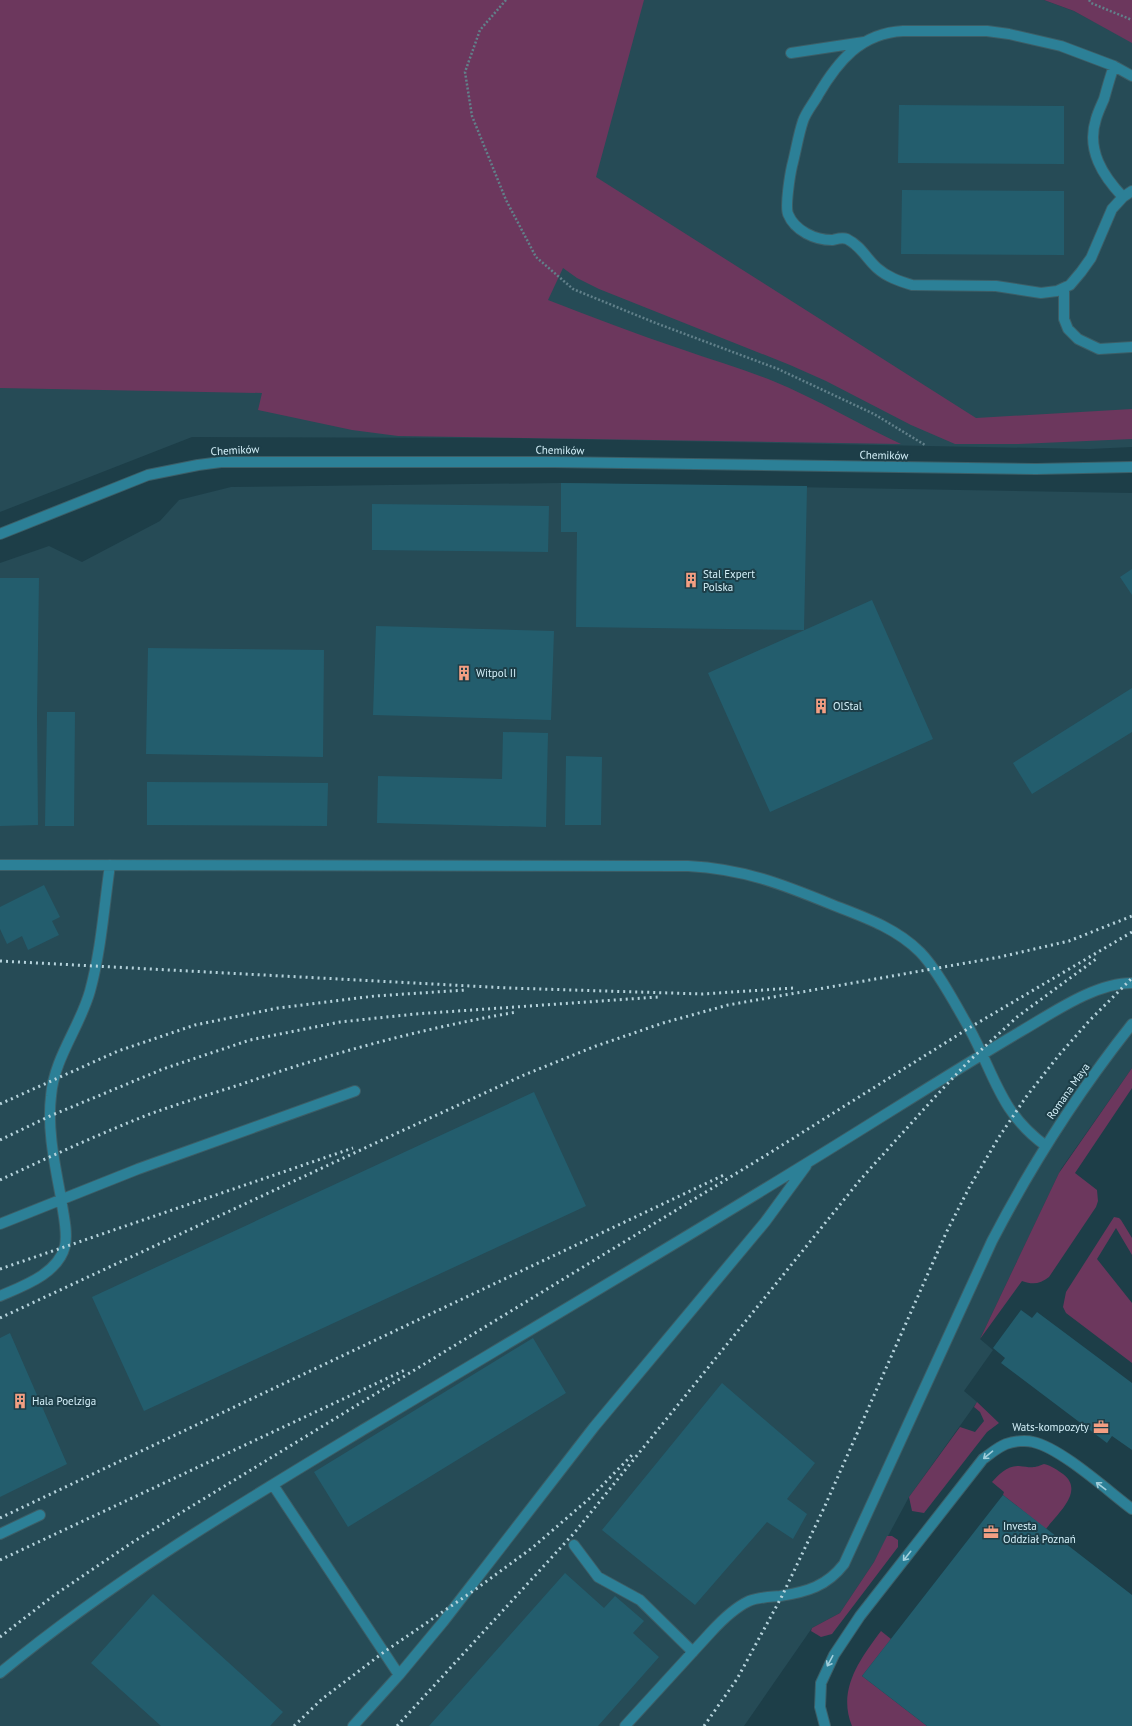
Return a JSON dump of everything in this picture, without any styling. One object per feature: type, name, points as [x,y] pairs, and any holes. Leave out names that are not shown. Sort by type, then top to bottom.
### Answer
[{"type":"street","points":[[1132,76],[1114,66],[1061,46],[998,32],[888,32],[850,52],[831,74],[803,120],[789,179],[787,213],[795,225],[806,234],[832,240],[844,238],[856,243],[876,268],[900,282],[912,285],[996,286],[1041,293],[1057,291],[1072,284],[1090,261],[1111,211],[1123,197],[1132,191]]},
{"type":"street","points":[[791,53],[869,41]]},
{"type":"street","points":[[1114,66],[1096,119],[1093,144],[1095,156],[1101,168],[1109,181],[1123,197]]},
{"type":"street","points":[[1064,288],[1064,319],[1068,328],[1078,339],[1099,349],[1132,347]]},
{"type":"street","name":"Chemików","points":[[0,534],[148,475],[221,462],[553,462],[1021,468],[1132,467]]},
{"type":"street","points":[[0,864],[110,866],[688,866],[708,867],[744,873],[773,881],[867,918],[906,940],[921,953],[933,969],[969,1028],[1011,1113],[1031,1135],[1046,1146]]},
{"type":"street","points":[[0,1296],[47,1272],[59,1261],[65,1247],[66,1231],[54,1154],[50,1116],[53,1079],[60,1060],[81,1017],[90,991],[110,866]]},
{"type":"street","points":[[0,1673],[56,1628],[124,1579],[273,1485],[809,1162],[982,1054],[1092,992],[1112,985],[1132,983]]},
{"type":"street","name":"Romana Maya","points":[[625,1726],[725,1618],[739,1607],[751,1601],[806,1591],[823,1584],[836,1575],[844,1564],[992,1241],[1028,1174],[1046,1146],[1076,1101],[1132,1024]]},
{"type":"street","points":[[0,1224],[138,1169],[355,1092]]},
{"type":"street","points":[[353,1726],[425,1645],[594,1427],[765,1222],[809,1162]]},
{"type":"street","points":[[825,1726],[820,1707],[821,1683],[834,1655],[856,1621],[879,1591],[983,1459],[994,1451],[1007,1443],[1021,1441],[1033,1442],[1047,1447],[1132,1509]]},
{"type":"street","points":[[273,1485],[399,1675]]},
{"type":"street","points":[[0,1534],[40,1515]]},
{"type":"street","points":[[574,1545],[598,1576],[640,1600],[693,1652]]},
{"type":"path","points":[[506,0],[480,30],[465,72],[472,116],[506,200],[536,257],[573,289],[653,322],[778,369],[874,414],[929,447]]},
{"type":"path","points":[[1089,0],[1091,3],[1132,20]]},
{"type":"shaded area","points":[[0,0],[1044,0],[1074,11],[1132,42],[1132,447],[1089,449],[509,438],[192,437],[0,512]]},
{"type":"shaded area","points":[[0,0],[644,0],[596,177],[976,418],[1132,409],[1132,439],[1019,444],[955,444],[911,425],[826,381],[790,365],[599,289],[577,278],[563,268],[548,300],[647,337],[773,381],[901,444],[398,436],[352,430],[258,410],[262,393],[0,388]]},
{"type":"shaded area","points":[[1044,0],[1132,0],[1132,43],[1074,11]]},
{"type":"shaded area","points":[[561,483],[1132,493],[1132,1068],[1061,1169],[980,1339],[993,1350],[964,1391],[977,1402],[909,1497],[874,1562],[840,1613],[812,1628],[744,1726],[0,1726],[0,563],[49,546],[82,562],[160,521],[179,500],[231,487]]},
{"type":"shaded area","points":[[1132,1068],[1132,1088],[1075,1173],[1097,1190],[1098,1201],[1096,1207],[1049,1277],[1036,1283],[1022,1281],[980,1339],[1059,1173]]},
{"type":"shaded area","points":[[1114,1217],[1121,1220],[1132,1238],[1132,1255],[1116,1228],[1097,1259],[1132,1303],[1132,1363],[1066,1313],[1063,1307],[1066,1292]]},
{"type":"shaded area","points":[[977,1402],[999,1423],[987,1432],[924,1513],[912,1511],[909,1497],[960,1427],[975,1432],[984,1421],[980,1412],[974,1407]]},
{"type":"shaded area","points":[[1044,1464],[1063,1474],[1069,1481],[1071,1488],[1067,1502],[1046,1529],[1003,1495],[1004,1492],[992,1482],[1000,1474],[1011,1467],[1034,1467]]},
{"type":"shaded area","points":[[887,1536],[892,1536],[898,1540],[898,1547],[832,1634],[821,1637],[811,1631],[812,1628],[840,1613],[874,1562]]},
{"type":"shaded area","points":[[881,1631],[891,1639],[862,1676],[927,1726],[852,1726],[848,1713],[847,1700],[849,1688],[859,1664]]},
{"type":"building","points":[[899,105],[1064,106],[1064,164],[898,163]]},
{"type":"building","points":[[902,190],[1064,191],[1064,255],[901,254]]},
{"type":"building","name":"Stal Expert Polska","points":[[561,483],[807,486],[804,630],[576,627],[577,532],[561,532]]},
{"type":"building","points":[[372,504],[549,506],[548,552],[372,550]]},
{"type":"building","points":[[1132,569],[1132,595],[1120,577]]},
{"type":"building","points":[[0,578],[39,578],[37,715],[38,825],[0,826]]},
{"type":"building","name":"OlStal","points":[[872,600],[933,739],[770,812],[708,673]]},
{"type":"building","name":"Witpol II","points":[[376,626],[554,631],[551,720],[373,715]]},
{"type":"building","points":[[148,648],[324,650],[323,757],[146,754]]},
{"type":"building","points":[[1132,688],[1132,732],[1032,794],[1013,763]]},
{"type":"building","points":[[47,712],[75,712],[74,826],[45,826]]},
{"type":"building","points":[[503,732],[548,733],[546,827],[377,823],[378,776],[502,779]]},
{"type":"building","points":[[566,756],[602,757],[601,825],[565,825]]},
{"type":"building","points":[[147,782],[328,783],[327,826],[147,825]]},
{"type":"building","points":[[44,885],[60,917],[52,921],[59,935],[28,950],[22,936],[7,944],[0,929],[0,907]]},
{"type":"building","points":[[534,1092],[586,1206],[144,1411],[92,1297]]},
{"type":"building","points":[[1021,1310],[1032,1318],[1037,1312],[1132,1383],[1132,1450],[1112,1436],[1107,1443],[1001,1363],[1005,1358],[993,1348]]},
{"type":"building","name":"Hala Poelziga","points":[[10,1333],[67,1464],[0,1497],[0,1338]]},
{"type":"building","points":[[533,1338],[566,1393],[348,1527],[314,1472]]},
{"type":"building","points":[[722,1383],[815,1463],[787,1499],[807,1514],[793,1539],[767,1522],[695,1605],[602,1530]]},
{"type":"building","points":[[1003,1495],[1132,1595],[1132,1726],[927,1726],[862,1676]]},
{"type":"building","points":[[565,1573],[604,1608],[615,1596],[644,1621],[633,1633],[659,1657],[598,1726],[429,1726]]},
{"type":"building","points":[[153,1594],[283,1712],[270,1726],[161,1726],[91,1663]]},
{"type":"railway","points":[[0,1318],[524,1075],[596,1046],[663,1023],[728,1005],[1000,957],[1069,941],[1132,916]]},
{"type":"railway","points":[[0,1637],[53,1596],[133,1542],[768,1154],[969,1028],[1132,932]]},
{"type":"railway","points":[[397,1726],[575,1532],[860,1180],[934,1098],[968,1062],[1017,1017],[1096,959]]},
{"type":"railway","points":[[0,961],[508,988],[702,994],[794,988]]},
{"type":"railway","points":[[704,1726],[737,1679],[782,1596],[824,1508],[946,1233],[970,1186],[999,1137],[1026,1097],[1059,1055],[1089,1021],[1132,978]]},
{"type":"railway","points":[[0,1104],[118,1051],[195,1025],[278,1008],[375,996],[466,990]]},
{"type":"railway","points":[[0,1140],[50,1116],[163,1069],[250,1040],[340,1022],[415,1014],[658,997]]},
{"type":"railway","points":[[0,1180],[112,1130],[184,1102],[378,1042],[482,1018],[517,1012]]},
{"type":"railway","points":[[0,1269],[353,1148]]},
{"type":"railway","points":[[0,1518],[726,1174]]},
{"type":"railway","points":[[0,1560],[407,1369]]},
{"type":"railway","points":[[294,1726],[322,1699],[384,1652],[476,1589],[532,1548],[590,1498],[632,1455]]},
{"type":"place","name":"Stal Expert Polska","points":[[691,580]]},
{"type":"place","name":"Witpol II","points":[[464,673]]},
{"type":"place","name":"OlStal","points":[[821,706]]},
{"type":"place","name":"Hala Poelziga","points":[[20,1401]]},
{"type":"place","name":"Wats-kompozyty","points":[[1101,1427]]},
{"type":"place","name":"Investa Oddział Poznań","points":[[991,1532]]}]
